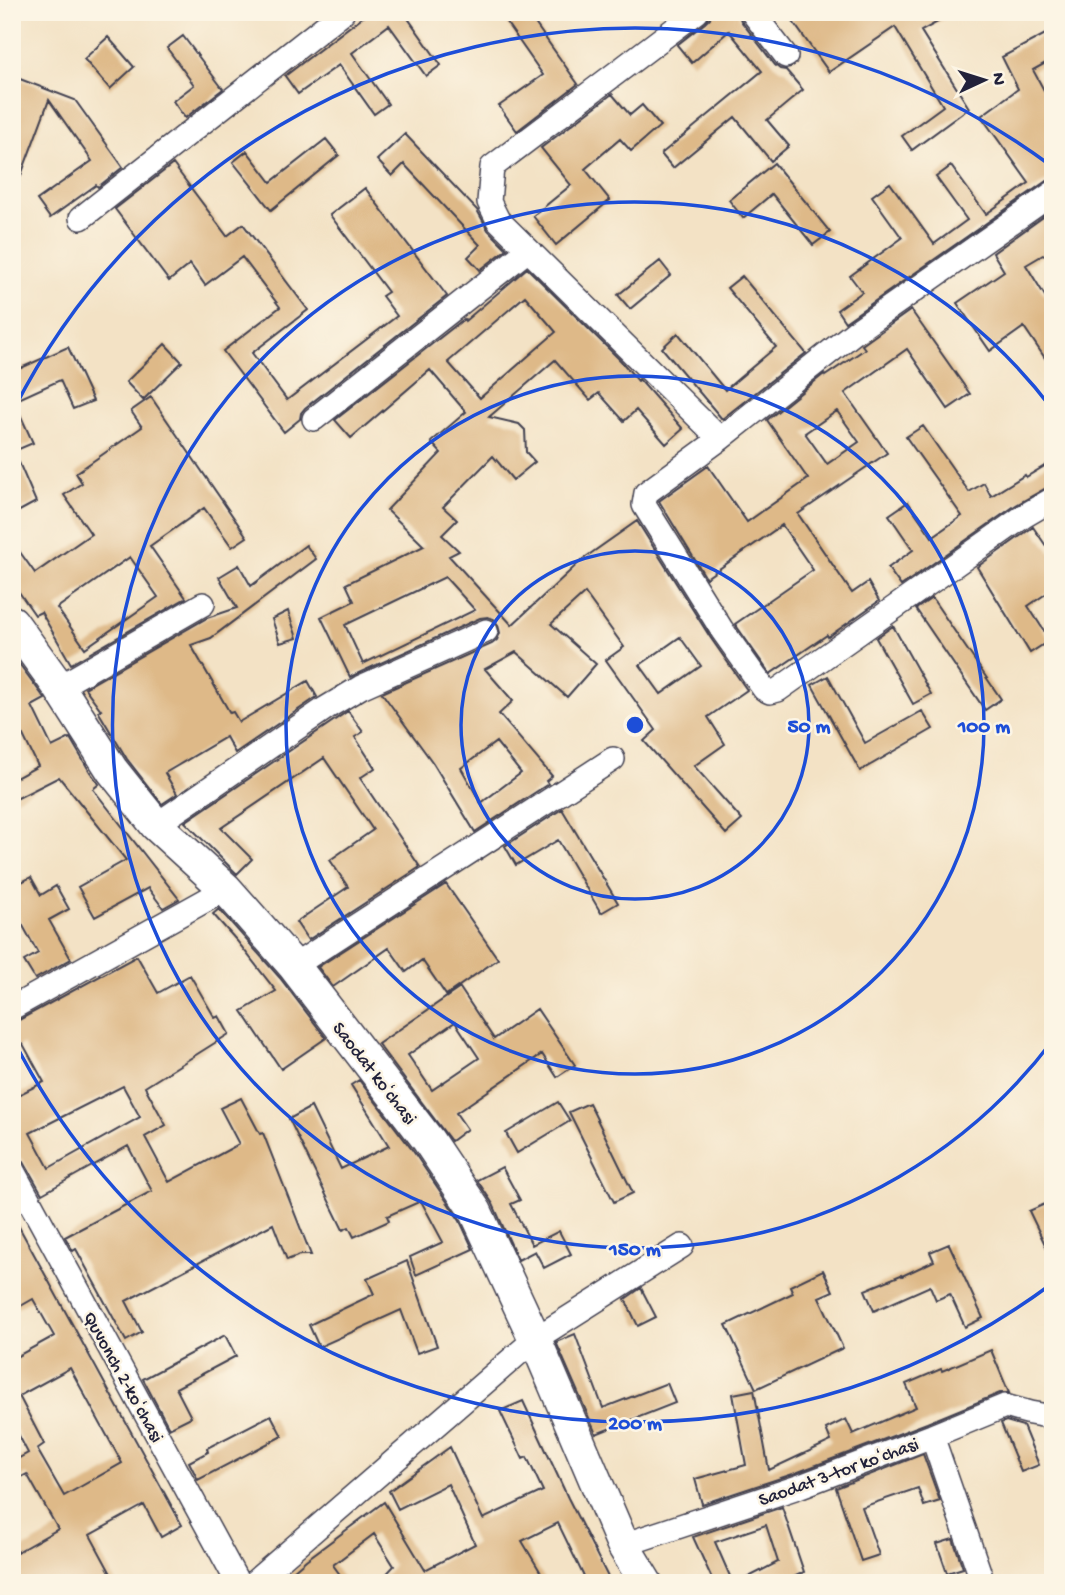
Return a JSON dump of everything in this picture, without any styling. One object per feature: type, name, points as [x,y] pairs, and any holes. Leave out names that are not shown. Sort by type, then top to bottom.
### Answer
[{"type":"street","points":[[81,218],[343,12]]},
{"type":"street","points":[[697,12],[492,167],[489,202],[498,220],[720,439]]},
{"type":"street","points":[[752,12],[786,56]]},
{"type":"street","points":[[1053,193],[856,332],[720,439],[646,493],[644,505],[722,630],[764,689],[770,692],[778,690],[1024,516],[1053,499]]},
{"type":"street","points":[[314,419],[528,250]]},
{"type":"street","points":[[59,687],[204,604]]},
{"type":"street","name":"Saodat koʻchasi","points":[[12,622],[59,687],[112,770],[156,825],[226,889],[294,966],[428,1140],[476,1212],[535,1339],[623,1545],[646,1583]]},
{"type":"street","points":[[156,825],[326,708],[361,687],[486,631]]},
{"type":"street","points":[[294,966],[613,759]]},
{"type":"street","points":[[12,1008],[226,889]]},
{"type":"street","name":"Quvonch 2-koʻchasi","points":[[12,1169],[238,1583]]},
{"type":"street","points":[[253,1583],[535,1339],[682,1246]]},
{"type":"street","name":"Saodat 3-tor koʻchasi","points":[[623,1545],[798,1487],[1005,1406],[1053,1417]]},
{"type":"street","points":[[932,1436],[982,1583]]},
{"type":"building","points":[[369,12],[407,12],[405,14],[441,65],[426,76],[389,25],[352,53],[388,104],[374,114],[339,65],[298,94],[285,76]]},
{"type":"building","points":[[499,12],[527,12],[578,84],[517,131],[499,106],[543,75]]},
{"type":"building","points":[[711,12],[738,12],[741,21],[775,65],[786,70],[803,90],[767,120],[789,146],[771,161],[735,117],[673,168],[661,154],[762,71],[729,31],[692,63],[677,45],[705,23]]},
{"type":"building","points":[[786,12],[956,12],[921,31],[969,108],[912,150],[902,136],[943,106],[895,27],[829,72]]},
{"type":"building","points":[[1053,30],[1053,59],[1033,70],[1053,107],[1053,179],[845,322],[837,310],[862,292],[850,276],[902,238],[872,196],[890,183],[934,244],[967,220],[936,177],[951,166],[986,214],[1029,183],[981,116],[1018,89],[1002,57]]},
{"type":"building","points":[[183,36],[223,89],[185,118],[173,101],[194,85],[167,48]]},
{"type":"building","points":[[108,37],[134,67],[110,89],[84,59]]},
{"type":"building","points":[[12,76],[75,100],[123,167],[50,218],[37,200],[92,161],[49,100],[14,194],[12,193]]},
{"type":"building","points":[[612,94],[630,115],[642,105],[660,126],[631,151],[620,139],[585,169],[610,200],[556,245],[533,216],[571,185],[541,148]]},
{"type":"building","points":[[405,134],[477,210],[488,230],[507,249],[480,270],[468,257],[480,245],[404,164],[392,176],[377,160]]},
{"type":"building","points":[[326,139],[339,155],[271,210],[233,162],[247,151],[271,182]]},
{"type":"building","points":[[774,163],[830,232],[813,245],[772,194],[743,218],[729,200]]},
{"type":"building","points":[[173,164],[227,236],[243,224],[308,310],[252,353],[287,400],[397,316],[382,296],[388,292],[330,215],[365,188],[447,296],[305,408],[300,419],[284,432],[223,351],[280,307],[242,257],[205,285],[190,264],[169,281],[115,209]]},
{"type":"building","points":[[1053,210],[1053,249],[1026,265],[1053,309],[1053,370],[1024,327],[990,351],[957,303],[1004,271],[993,253]]},
{"type":"building","points":[[660,261],[671,275],[630,309],[618,295]]},
{"type":"building","points":[[527,268],[638,381],[639,379],[683,429],[666,444],[636,410],[624,421],[599,393],[590,400],[555,360],[489,417],[519,424],[525,430],[526,452],[535,462],[513,480],[493,456],[443,507],[457,520],[442,535],[459,551],[449,556],[512,625],[583,559],[637,521],[747,690],[708,717],[725,744],[694,766],[742,820],[726,834],[644,741],[656,730],[606,660],[624,647],[585,593],[551,624],[596,664],[567,697],[516,652],[485,669],[513,701],[499,714],[552,776],[546,781],[548,784],[475,832],[433,763],[382,693],[492,644],[500,633],[494,619],[480,618],[350,677],[321,617],[354,601],[346,584],[424,546],[387,510],[441,453],[431,442],[466,412],[430,370],[351,438],[335,420],[464,319],[465,321]],"holes":[[[525,296],[556,332],[480,398],[448,362]],[[445,577],[475,610],[363,664],[345,625]],[[680,637],[701,666],[661,694],[640,665]],[[496,742],[521,773],[481,803],[461,768]]]},
{"type":"building","points":[[742,276],[806,353],[722,419],[662,348],[678,333],[725,390],[776,347],[727,288]]},
{"type":"building","points":[[911,310],[970,394],[948,409],[907,349],[845,393],[887,453],[798,514],[852,593],[868,582],[879,601],[770,674],[735,624],[813,570],[782,525],[706,578],[659,501],[708,466],[747,522],[808,479],[767,420],[824,374],[825,376],[865,349],[862,345]],"holes":[[[837,411],[859,442],[827,464],[805,433]]]},
{"type":"building","points":[[165,344],[182,362],[143,400],[126,382]]},
{"type":"building","points":[[68,347],[93,401],[73,409],[60,380],[14,401],[33,443],[14,451],[36,502],[12,515],[12,372]]},
{"type":"building","points":[[151,397],[247,537],[232,547],[204,508],[150,546],[186,598],[71,664],[41,612],[35,615],[12,582],[12,541],[35,573],[91,534],[64,495],[82,483],[76,473],[142,427],[131,411]],"holes":[[[130,557],[158,597],[85,648],[57,608]]]},
{"type":"building","points":[[923,426],[969,492],[984,483],[991,496],[1053,461],[1053,484],[1016,505],[901,586],[888,568],[913,550],[889,515],[908,502],[932,537],[962,516],[906,437]]},
{"type":"building","points":[[1033,527],[1053,556],[1053,589],[1028,606],[1050,640],[1030,653],[977,567]]},
{"type":"building","points":[[306,545],[316,559],[211,638],[191,645],[230,713],[233,712],[239,722],[308,681],[317,697],[235,753],[226,737],[165,773],[177,794],[162,804],[127,759],[98,711],[101,710],[85,688],[207,618],[237,608],[219,577],[239,565],[251,586]]},
{"type":"building","points":[[932,598],[1001,699],[985,710],[916,609]]},
{"type":"building","points":[[288,611],[297,638],[280,643],[272,619]]},
{"type":"building","points":[[893,626],[931,694],[913,704],[876,638]]},
{"type":"building","points":[[12,654],[45,699],[32,706],[52,747],[70,738],[99,784],[93,789],[179,899],[163,908],[148,888],[95,917],[78,887],[126,860],[59,777],[12,801],[12,780],[38,766],[22,733],[12,738]]},
{"type":"building","points":[[828,676],[865,743],[922,711],[933,729],[860,771],[812,685]]},
{"type":"building","points":[[348,711],[363,732],[355,737],[375,768],[360,778],[420,867],[308,940],[296,922],[348,887],[330,860],[373,830],[324,758],[221,828],[252,859],[237,874],[185,822]]},
{"type":"building","points":[[562,809],[618,903],[601,913],[558,840],[516,865],[505,846]]},
{"type":"building","points":[[31,877],[41,895],[56,886],[69,909],[49,920],[71,959],[35,979],[24,961],[38,953],[12,906],[12,887]]},
{"type":"building","points":[[446,884],[498,959],[446,995],[422,960],[406,972],[389,948],[333,987],[318,967]]},
{"type":"building","points":[[219,909],[280,978],[326,1038],[281,1069],[242,1011],[276,991],[213,914]]},
{"type":"building","points":[[137,956],[158,993],[190,975],[215,1018],[219,1016],[229,1034],[145,1087],[166,1125],[145,1137],[169,1182],[239,1144],[220,1108],[241,1098],[260,1134],[263,1133],[311,1255],[300,1255],[287,1260],[273,1224],[126,1301],[142,1332],[126,1341],[76,1249],[73,1251],[65,1237],[152,1191],[128,1146],[42,1194],[24,1162],[12,1155],[12,1098],[44,1082],[23,1044],[12,1050],[12,1022]],"holes":[[[123,1086],[140,1117],[49,1168],[30,1133]]]},
{"type":"building","points":[[460,988],[494,1039],[537,1009],[575,1065],[557,1077],[542,1054],[456,1113],[467,1129],[451,1141],[378,1044]],"holes":[[[455,1022],[479,1058],[432,1090],[408,1055]]]},
{"type":"building","points":[[359,1080],[413,1151],[460,1221],[473,1249],[416,1275],[410,1257],[443,1242],[421,1201],[387,1216],[389,1221],[354,1237],[349,1227],[343,1230],[289,1119],[311,1107],[341,1169],[389,1146],[351,1085]]},
{"type":"building","points":[[558,1102],[570,1121],[517,1153],[506,1133]]},
{"type":"building","points":[[589,1103],[633,1193],[614,1202],[569,1112]]},
{"type":"building","points":[[502,1167],[520,1200],[511,1204],[532,1245],[559,1231],[571,1254],[544,1268],[535,1251],[518,1260],[493,1204],[477,1180]]},
{"type":"building","points":[[1045,1204],[1053,1220],[1053,1261],[1029,1211]]},
{"type":"building","points":[[12,1214],[182,1525],[161,1537],[144,1505],[90,1535],[116,1583],[12,1583],[12,1555],[58,1529],[27,1474],[12,1482],[12,1462],[28,1453],[12,1422],[12,1359],[54,1336],[33,1299],[12,1311]],"holes":[[[70,1368],[122,1463],[64,1496],[37,1449],[44,1444],[19,1396]]]},
{"type":"building","points":[[949,1244],[983,1318],[965,1327],[950,1294],[936,1300],[930,1286],[874,1311],[865,1290],[934,1261],[930,1252]]},
{"type":"building","points":[[407,1261],[437,1346],[417,1353],[401,1310],[319,1347],[309,1325],[374,1294],[367,1279]]},
{"type":"building","points":[[823,1270],[833,1291],[819,1297],[843,1348],[756,1389],[726,1325],[793,1293],[790,1286]]},
{"type":"building","points":[[641,1288],[656,1317],[638,1326],[625,1299]]},
{"type":"building","points":[[575,1334],[603,1408],[667,1383],[675,1403],[596,1434],[556,1342]]},
{"type":"building","points":[[225,1335],[236,1356],[176,1388],[191,1417],[169,1428],[143,1379]]},
{"type":"building","points":[[991,1350],[1009,1393],[1000,1393],[793,1474],[702,1504],[695,1479],[746,1465],[733,1394],[754,1390],[769,1470],[831,1441],[826,1429],[846,1419],[853,1434],[916,1407],[906,1384]]},
{"type":"building","points":[[523,1401],[611,1583],[587,1583],[558,1523],[522,1541],[547,1583],[378,1583],[394,1566],[374,1534],[333,1565],[346,1583],[279,1583],[384,1502],[425,1570],[475,1544],[448,1484],[398,1509],[389,1491],[450,1447],[483,1519],[543,1491],[527,1457],[523,1459],[500,1411]]},
{"type":"building","points":[[271,1415],[282,1436],[198,1480],[189,1462],[208,1452],[207,1448]]},
{"type":"building","points":[[1006,1421],[1023,1426],[1039,1465],[1021,1472],[1001,1423]]},
{"type":"building","points":[[923,1454],[940,1501],[924,1506],[918,1488],[862,1507],[879,1555],[861,1561],[836,1488]]},
{"type":"building","points":[[782,1507],[804,1572],[782,1583],[737,1583],[778,1562],[766,1525],[715,1542],[733,1583],[714,1583],[693,1537]]},
{"type":"building","points":[[953,1539],[963,1568],[947,1573],[937,1544]]}]
